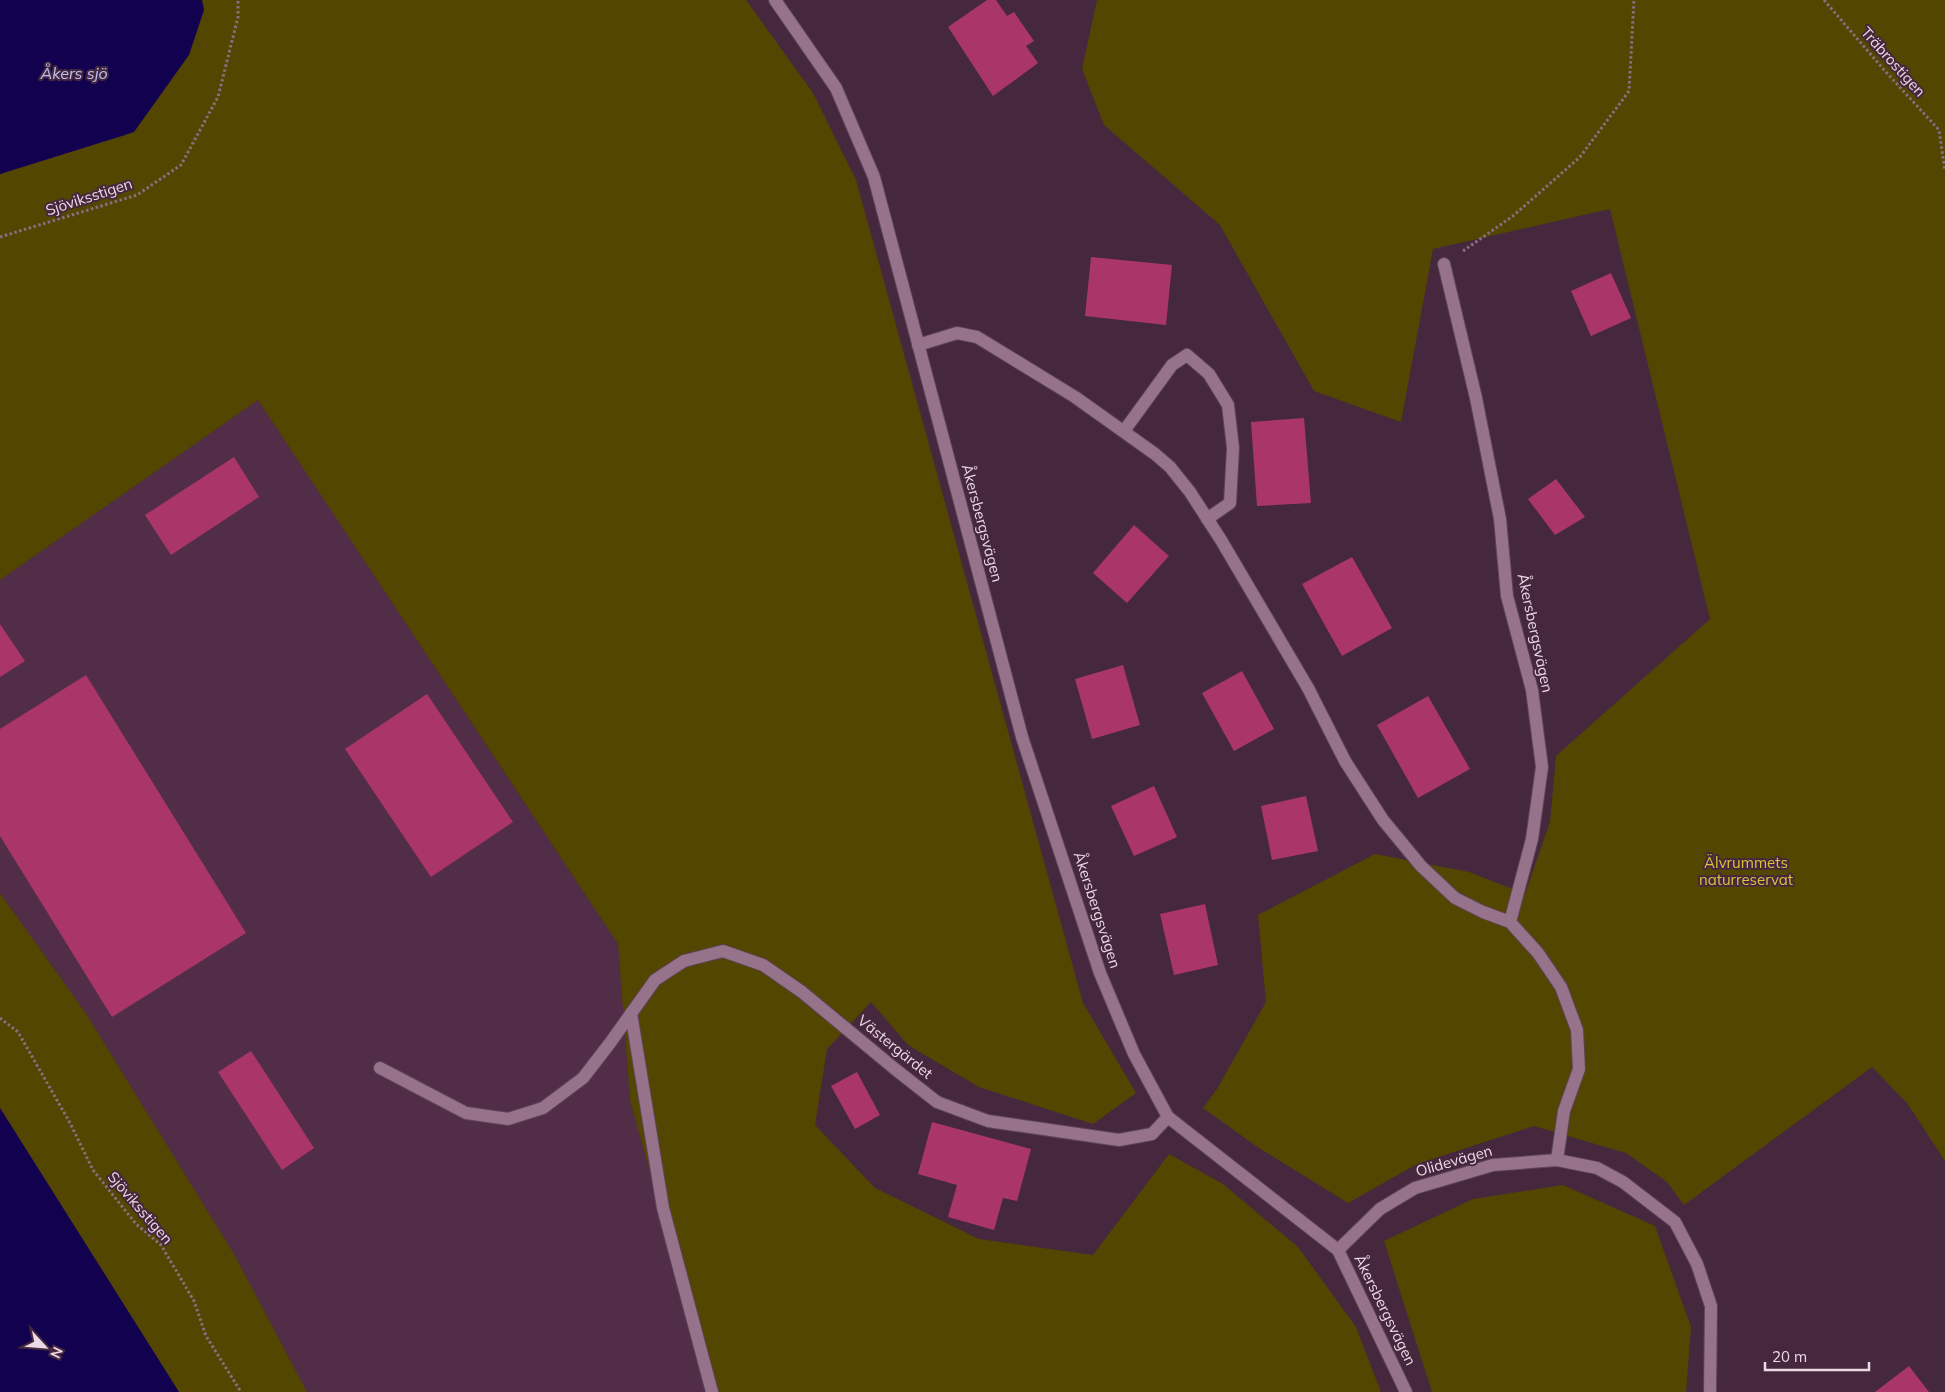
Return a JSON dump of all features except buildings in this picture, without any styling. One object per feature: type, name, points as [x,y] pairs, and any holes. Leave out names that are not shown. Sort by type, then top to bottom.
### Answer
[{"type":"street","name":"Åkersbergsvägen","points":[[775,0],[836,88],[874,177],[1022,737],[1100,973],[1134,1054],[1168,1117],[1338,1250],[1406,1392]]},
{"type":"street","name":"Åkersbergsvägen","points":[[1444,264],[1476,398],[1500,519],[1507,596],[1532,690],[1542,767],[1532,839],[1510,922]]},
{"type":"street","points":[[918,345],[957,333],[977,337],[1068,392],[1124,431],[1170,467],[1207,519],[1308,688],[1345,761],[1383,820],[1421,866],[1455,898],[1483,912],[1510,922],[1538,953],[1561,986],[1577,1030],[1579,1069],[1564,1111],[1557,1160]]},
{"type":"street","points":[[1124,431],[1172,365],[1187,355],[1209,374],[1228,405],[1232,448],[1230,503],[1207,519]]},
{"type":"street","name":"Västergärdet","points":[[380,1068],[466,1113],[508,1119],[543,1108],[583,1078],[655,980],[684,961],[723,951],[763,965],[802,992],[937,1102],[988,1121],[1118,1140],[1152,1134],[1168,1117]]},
{"type":"street","points":[[631,1013],[663,1208],[712,1392]]},
{"type":"street","name":"Olidevägen","points":[[1338,1250],[1380,1209],[1415,1188],[1493,1165],[1557,1160],[1597,1168],[1623,1182],[1675,1222],[1697,1264],[1711,1306],[1710,1392]]},
{"type":"path","name":"Sjöviksstigen","points":[[0,237],[137,195],[181,165],[218,97],[238,17],[238,0]]},
{"type":"path","points":[[1444,264],[1513,216],[1580,157],[1629,92],[1634,0]]},
{"type":"path","name":"Träbrostigen","points":[[1824,0],[1939,130]]},
{"type":"path","points":[[1939,130],[1945,133]]},
{"type":"path","points":[[1939,130],[1945,171]]},
{"type":"path","name":"Sjöviksstigen","points":[[0,1018],[18,1032],[70,1123],[93,1170],[136,1224],[161,1245],[194,1301],[206,1336],[241,1392]]},
{"type":"shaded area","points":[[258,400],[618,944],[630,1100],[711,1392],[307,1392],[234,1254],[85,1012],[0,893],[0,580]]},
{"type":"green space","points":[[202,0],[746,0],[813,93],[856,180],[1083,1003],[1136,1093],[1093,1124],[979,1087],[908,1045],[871,1002],[827,1049],[815,1125],[875,1188],[979,1239],[1093,1255],[1169,1154],[1223,1184],[1298,1247],[1356,1327],[1381,1392],[711,1392],[630,1100],[618,944],[258,400],[0,580],[0,174],[126,135],[204,10]]},
{"type":"green space","name":"Älvrummets naturreservat","points":[[1097,0],[1945,0],[1945,1161],[1907,1103],[1872,1067],[1684,1205],[1667,1182],[1626,1153],[1534,1126],[1417,1164],[1348,1203],[1259,1148],[1203,1108],[1217,1089],[1266,1002],[1258,915],[1375,854],[1469,872],[1525,894],[1550,822],[1556,756],[1710,619],[1610,209],[1433,249],[1401,422],[1314,391],[1220,225],[1104,125],[1082,69]]},
{"type":"green space","points":[[0,893],[85,1012],[234,1254],[307,1392],[179,1392],[0,1108]]},
{"type":"green space","points":[[1563,1185],[1655,1226],[1691,1327],[1686,1392],[1432,1392],[1384,1241],[1473,1199]]},
{"type":"water","name":"Åkers sjö","points":[[0,0],[202,0],[204,10],[189,55],[134,132],[0,174]]},
{"type":"water","points":[[0,1108],[179,1392],[0,1392]]}]
